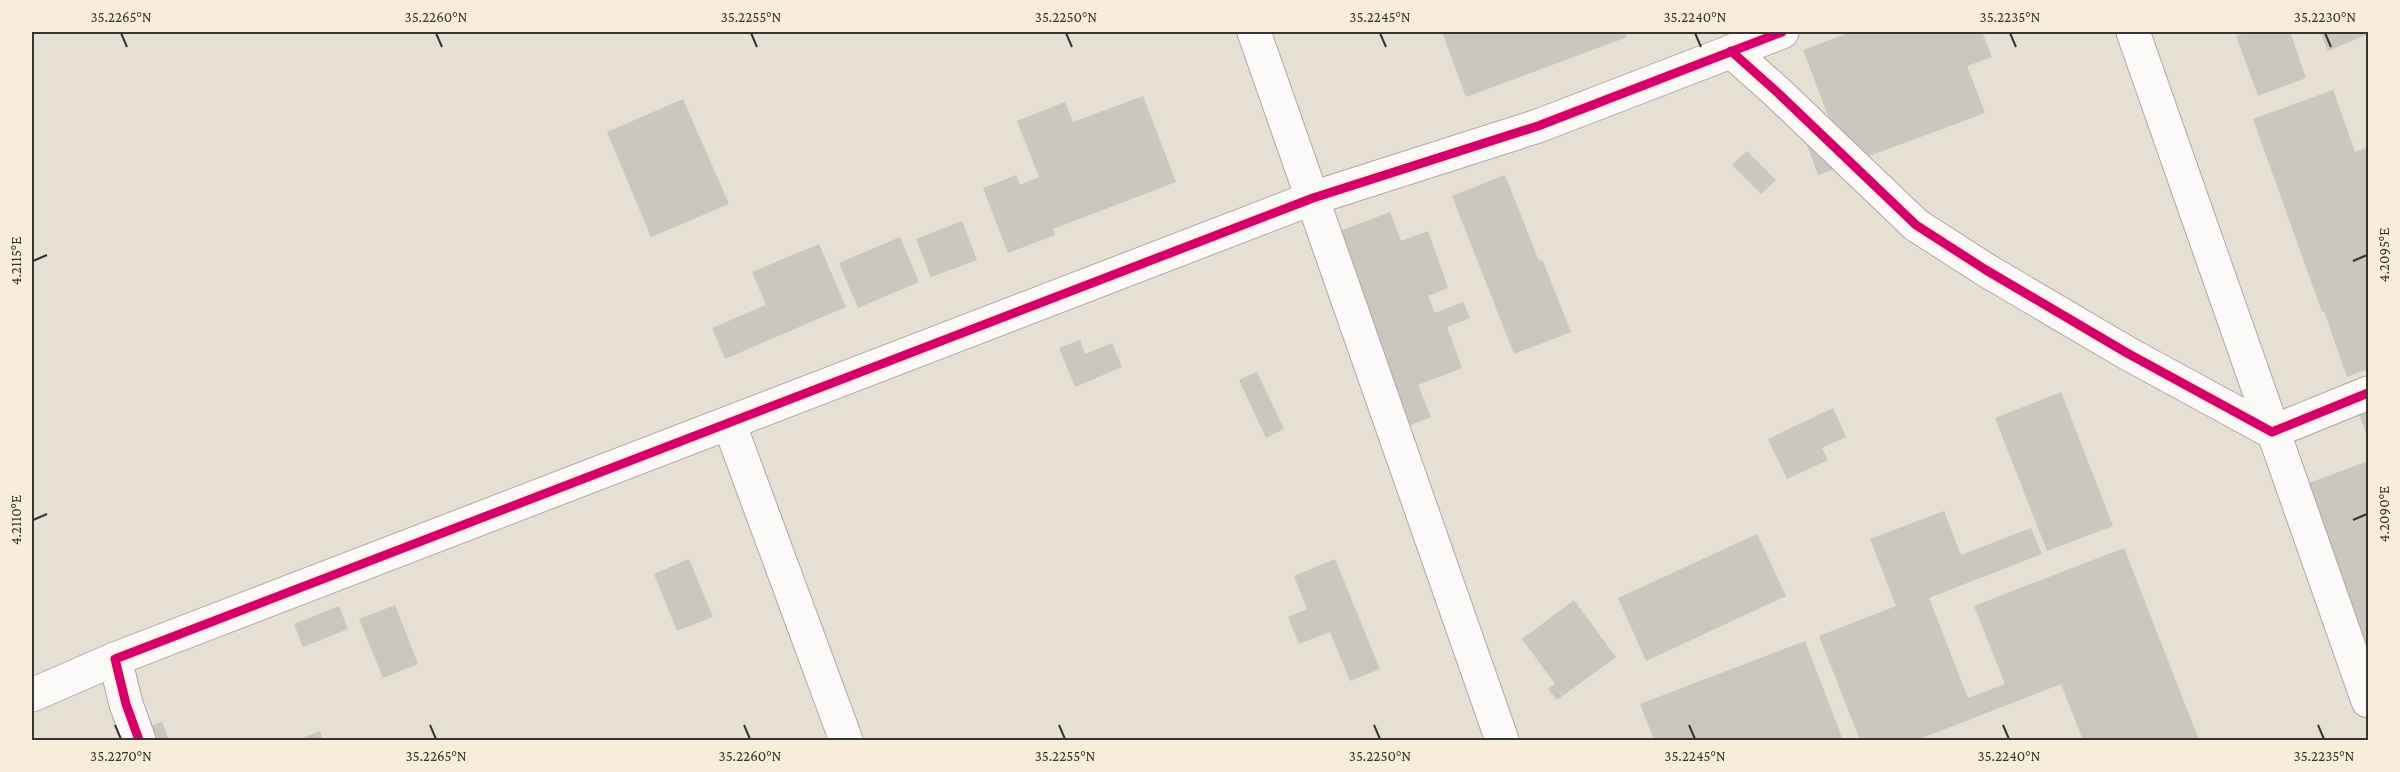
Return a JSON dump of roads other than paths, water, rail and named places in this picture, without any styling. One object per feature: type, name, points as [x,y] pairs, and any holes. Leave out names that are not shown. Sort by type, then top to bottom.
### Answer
[{"type":"street","points":[[1254,32],[1502,741]]},
{"type":"street","points":[[32,695],[115,659],[1313,198],[1538,126],[1782,32]]},
{"type":"street","points":[[2133,32],[2368,701]]},
{"type":"street","points":[[1731,51],[1916,225],[1986,270],[2117,347],[2272,432]]},
{"type":"street","points":[[2272,432],[2368,393]]},
{"type":"street","points":[[729,423],[846,741]]},
{"type":"street","points":[[115,659],[126,704],[139,741]]}]
